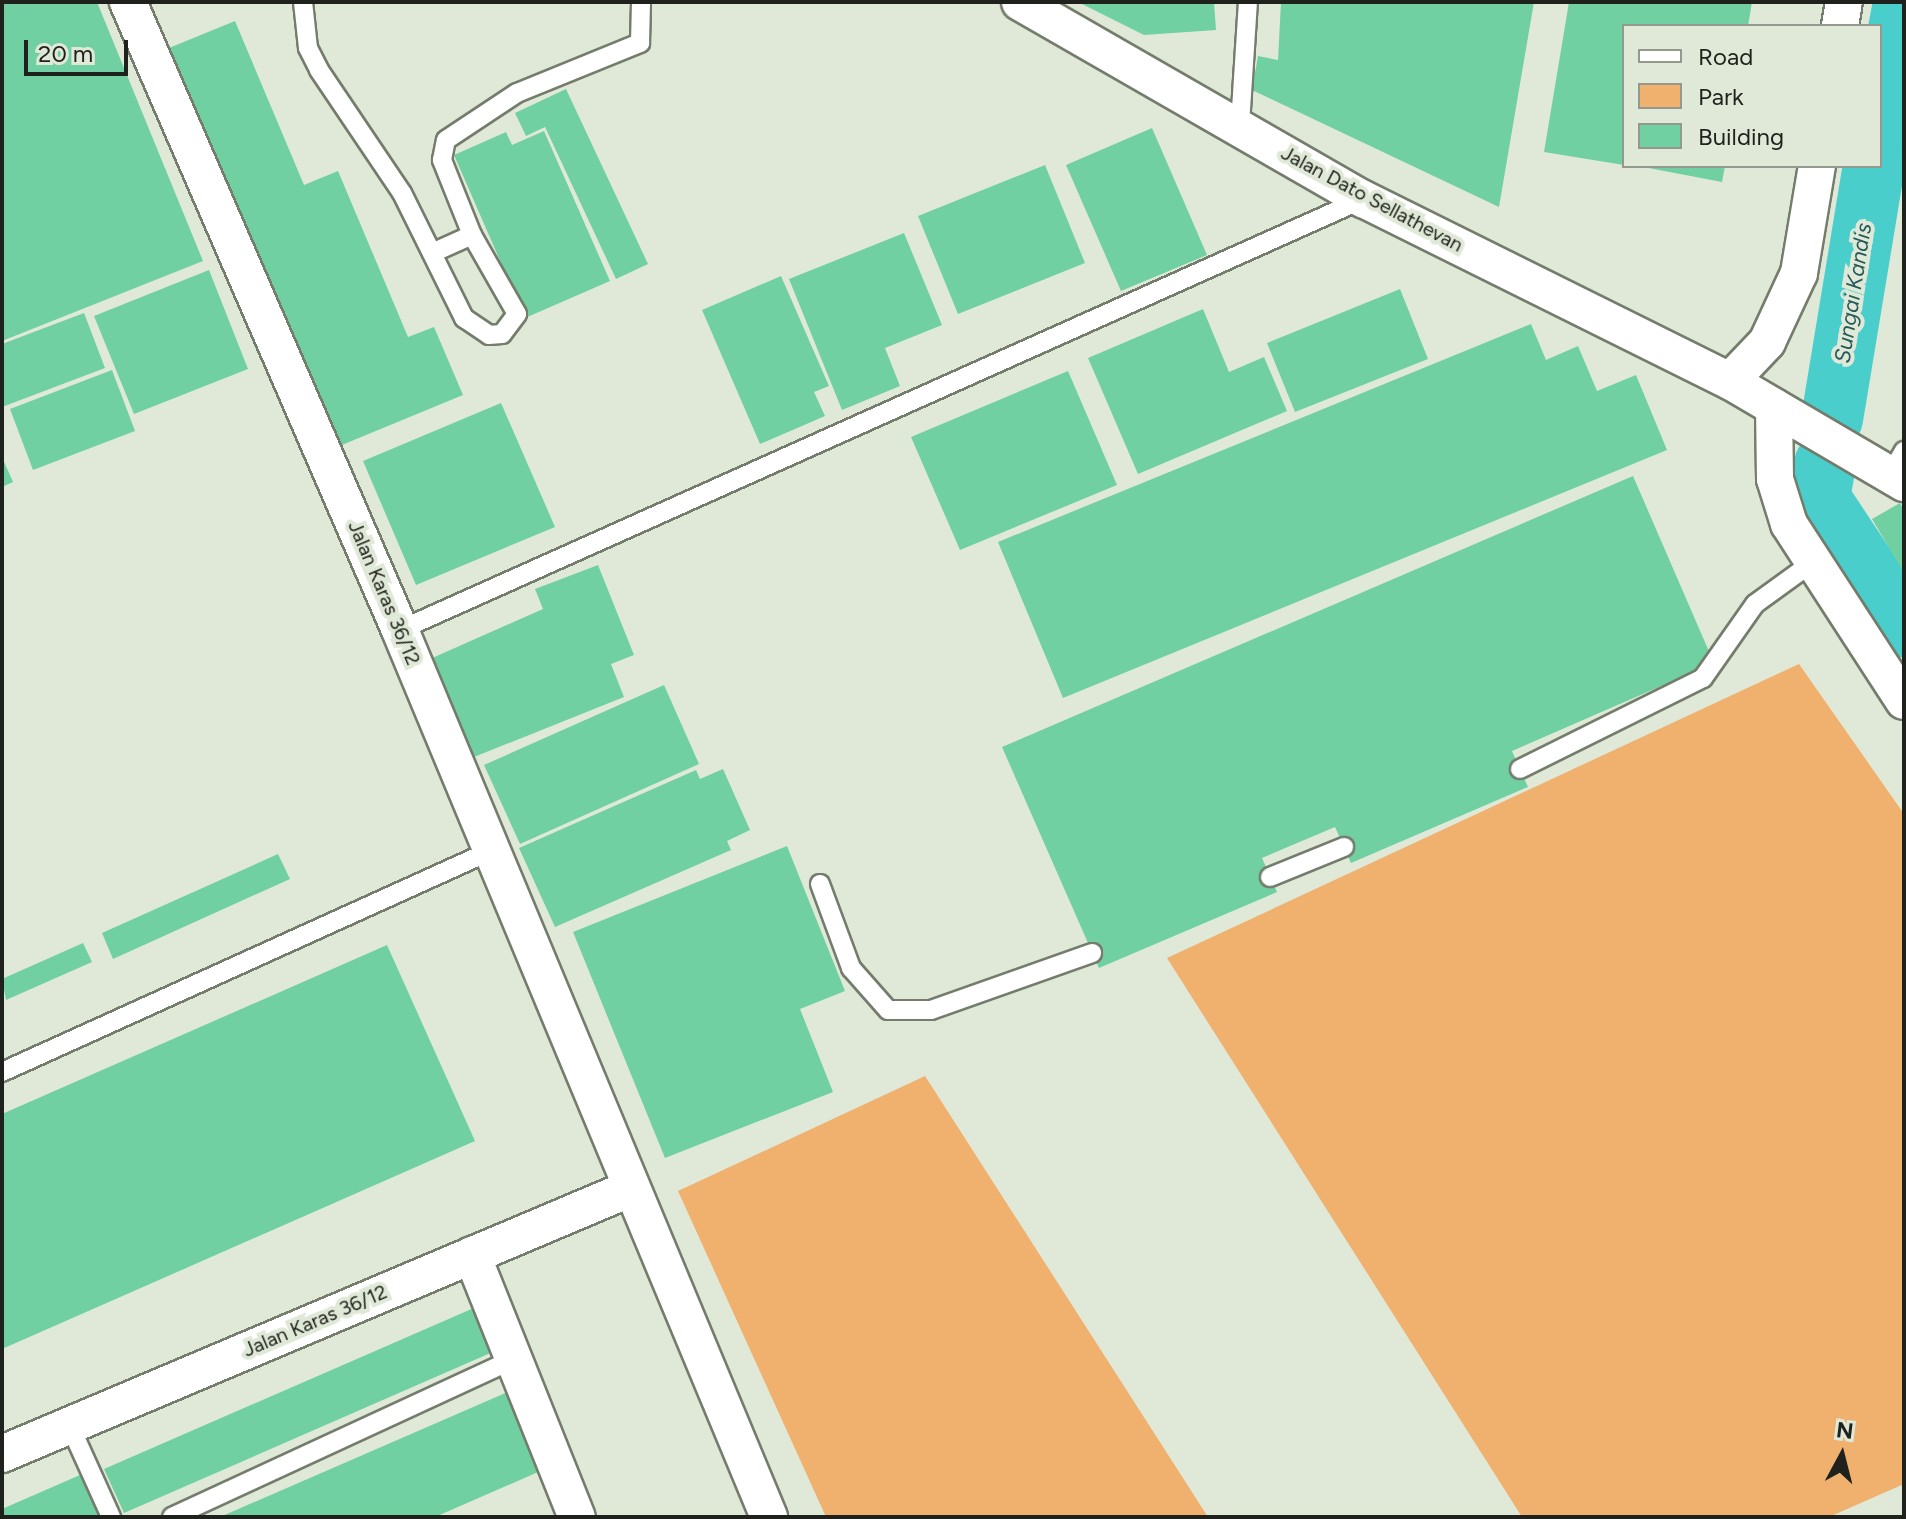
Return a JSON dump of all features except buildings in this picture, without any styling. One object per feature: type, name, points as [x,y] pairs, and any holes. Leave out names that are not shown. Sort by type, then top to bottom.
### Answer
[{"type":"street","name":"Jalan Karas 36/12","points":[[128,2],[400,630],[629,1189],[769,1517]]},
{"type":"street","name":"Jalan Dato Sellathevan","points":[[1020,2],[1240,125],[1363,199],[1730,381],[1774,407],[1899,470]]},
{"type":"street","points":[[1840,24],[1844,2]]},
{"type":"street","points":[[1730,381],[1767,342],[1799,273],[1817,168]]},
{"type":"street","points":[[1774,407],[1775,479],[1789,524],[1904,701]]},
{"type":"street","name":"Jalan Karas 36/12","points":[[2,1454],[629,1189]]},
{"type":"street","points":[[472,1255],[516,1358],[575,1517]]},
{"type":"lane","points":[[303,2],[308,48],[319,70],[402,193],[464,318],[489,335],[502,334],[517,314],[472,235],[442,160],[446,140],[517,93],[640,43],[641,2]]},
{"type":"lane","points":[[1240,125],[1248,2]]},
{"type":"lane","points":[[400,630],[1363,199]]},
{"type":"lane","points":[[432,253],[472,235]]},
{"type":"lane","points":[[1520,769],[1703,678],[1755,604],[1813,562]]},
{"type":"lane","points":[[1270,877],[1344,847]]},
{"type":"lane","points":[[2,1072],[490,851]]},
{"type":"lane","points":[[820,884],[851,968],[888,1010],[931,1010],[1092,953]]},
{"type":"lane","points":[[172,1517],[516,1358]]},
{"type":"lane","points":[[70,1426],[111,1517]]},
{"type":"green space","points":[[1799,664],[1904,814],[1904,1484],[1829,1517],[1522,1517],[1167,958]]},
{"type":"green space","points":[[925,1076],[1208,1517],[826,1517],[678,1191]]},
{"type":"waterway","name":"Sungai Kandis","points":[[1882,120],[1904,3]]},
{"type":"waterway","name":"Sungai Kandis","points":[[1832,419],[1874,168]]},
{"type":"waterway","name":"Sungai Kandis","points":[[1825,464],[1819,498],[1904,626]]}]
